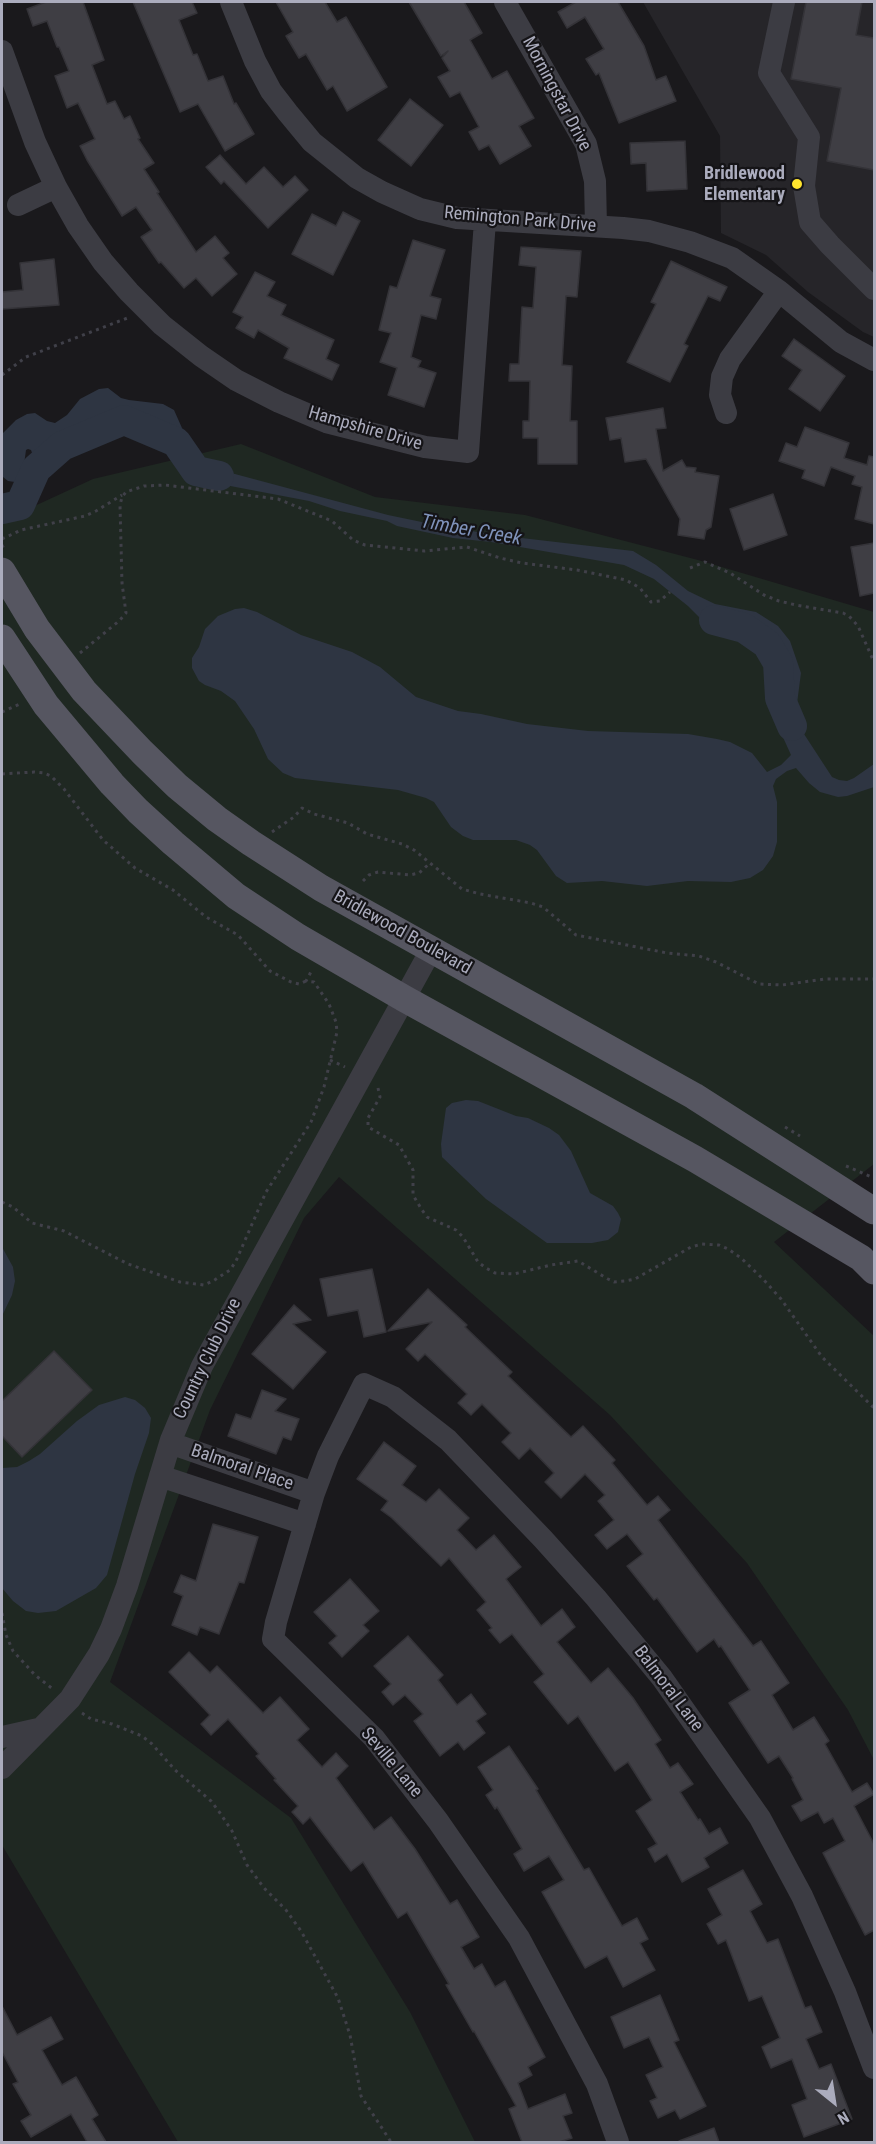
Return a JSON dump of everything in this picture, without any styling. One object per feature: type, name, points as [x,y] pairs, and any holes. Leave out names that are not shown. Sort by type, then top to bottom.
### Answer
[{"type":"main road","name":"Bridlewood Boulevard","points":[[2,571],[38,629],[72,676],[116,726],[177,786],[217,819],[260,850],[321,888],[694,1096],[874,1211]]},
{"type":"main road","points":[[2,638],[46,705],[125,798],[209,874],[266,917],[405,999],[695,1159],[861,1258],[874,1271]]},
{"type":"street","name":"Remington Park Drive","points":[[231,2],[255,62],[271,91],[312,142],[357,178],[420,209],[457,218],[649,231],[690,242],[732,258],[779,291],[841,342],[874,360]]},
{"type":"street","name":"Morningstar Drive","points":[[505,2],[586,144],[595,181],[596,226]]},
{"type":"street","points":[[784,2],[769,73],[809,137],[804,186],[810,222],[874,289]]},
{"type":"street","name":"Hampshire Drive","points":[[2,51],[35,142],[56,187],[78,226],[103,262],[162,325],[201,356],[236,380],[326,422],[425,447],[468,452],[485,221]]},
{"type":"street","points":[[18,205],[56,187]]},
{"type":"street","points":[[726,413],[720,396],[722,376],[730,360],[779,291]]},
{"type":"street","name":"Country Club Drive","points":[[2,1768],[67,1703],[99,1654],[127,1586],[170,1443],[190,1392],[215,1339],[431,950]]},
{"type":"street","name":"Seville Lane","points":[[364,1384],[328,1456],[314,1493],[273,1639],[374,1738],[438,1821],[519,1938],[597,2084],[618,2142]]},
{"type":"street","name":"Balmoral Lane","points":[[364,1384],[393,1397],[448,1440],[543,1539],[596,1598],[662,1678],[760,1818],[802,1896],[845,1992],[874,2068]]},
{"type":"street","name":"Balmoral Place","points":[[170,1443],[314,1493]]},
{"type":"street","name":"Balmoral Place","points":[[160,1476],[305,1524]]},
{"type":"street","points":[[2,1737],[38,1730]]},
{"type":"path","points":[[2,375],[26,357],[126,320],[144,307]]},
{"type":"path","points":[[2,540],[21,530],[85,516],[126,492],[144,486],[165,485],[278,499],[332,521],[353,540],[365,545],[424,551],[467,547],[522,563],[568,568],[626,580],[640,588],[651,602],[660,601],[670,592]]},
{"type":"path","points":[[74,658],[126,613],[120,545],[120,505],[126,492]]},
{"type":"path","points":[[690,568],[705,562],[730,573],[764,595],[779,601],[849,616],[864,636],[874,662]]},
{"type":"path","points":[[2,712],[21,703]]},
{"type":"path","points":[[2,774],[34,772],[51,776],[64,789],[103,840],[135,868],[173,890],[206,917],[238,935],[270,971],[291,982],[299,984],[306,981],[314,982],[329,1004],[337,1032],[324,1087],[311,1122],[266,1192],[236,1261],[230,1270],[213,1281],[204,1284],[180,1282],[128,1264],[64,1231],[32,1223],[13,1207],[2,1202]]},
{"type":"path","points":[[266,839],[273,831],[294,817],[302,807],[314,814],[348,823],[367,834],[402,844],[414,850],[462,888],[543,907],[576,935],[667,953],[699,956],[717,962],[759,984],[782,985],[825,979],[874,979]]},
{"type":"path","points":[[363,881],[369,875],[378,872],[410,875],[419,873],[430,863]]},
{"type":"path","points":[[306,981],[315,965]]},
{"type":"path","points":[[330,1060],[377,1086],[380,1097],[366,1123],[371,1129],[399,1145],[406,1154],[413,1170],[413,1195],[428,1217],[456,1230],[463,1237],[478,1262],[486,1268],[495,1273],[514,1274],[551,1264],[578,1261],[608,1279],[624,1281],[635,1279],[691,1247],[702,1244],[719,1245],[741,1258],[764,1280],[781,1299],[822,1357],[874,1408]]},
{"type":"path","points":[[2,1613],[6,1635],[13,1651],[36,1675],[67,1703],[91,1719],[112,1724],[142,1736],[175,1770],[211,1801],[220,1813],[248,1865],[264,1888],[286,1910],[301,1931],[338,1998],[350,2035],[361,2096],[391,2142]]},
{"type":"shaded area","name":"Bridlewood Elementary","points":[[643,2],[874,2],[874,337],[863,332],[808,292],[766,255],[721,233],[720,136]]},
{"type":"shaded area","points":[[241,444],[375,497],[525,515],[698,560],[874,612],[874,1164],[774,1242],[874,1336],[874,1760],[848,1710],[747,1563],[610,1415],[339,1177],[304,1218],[210,1410],[110,1682],[291,1818],[410,2012],[475,2142],[178,2142],[2,1845],[2,521],[93,479]]},
{"type":"water","points":[[108,388],[121,398],[163,404],[174,410],[182,428],[187,450],[194,462],[204,470],[220,470],[388,515],[441,526],[496,535],[633,551],[656,565],[688,591],[715,604],[756,612],[778,626],[790,641],[801,673],[796,711],[799,722],[804,734],[832,777],[847,781],[874,764],[874,787],[838,797],[820,792],[796,768],[787,771],[776,779],[773,786],[777,802],[777,842],[773,856],[763,870],[750,878],[731,882],[688,881],[647,886],[602,881],[567,883],[556,876],[537,850],[530,845],[516,840],[473,840],[463,836],[451,827],[434,802],[426,798],[398,790],[295,778],[283,773],[268,759],[254,729],[235,701],[221,691],[199,681],[192,668],[192,658],[199,647],[205,629],[218,616],[235,609],[244,608],[257,612],[301,635],[352,652],[380,667],[416,697],[458,711],[527,724],[588,731],[688,734],[717,739],[730,742],[752,753],[767,772],[781,765],[791,755],[772,713],[774,701],[782,686],[784,670],[781,658],[773,647],[756,633],[707,625],[688,606],[654,579],[624,565],[491,542],[453,538],[397,526],[387,521],[340,511],[309,501],[204,481],[193,472],[181,444],[176,442],[109,434],[97,423],[85,423],[80,425],[68,439],[68,444],[73,450],[62,460],[41,468],[36,464],[31,450],[28,449],[22,479],[15,482],[3,477],[2,434],[16,420],[27,414],[35,413],[55,423],[67,415],[80,399],[99,389]]},
{"type":"water","points":[[466,1100],[478,1101],[516,1116],[528,1118],[559,1135],[571,1151],[590,1193],[613,1206],[618,1213],[621,1219],[618,1232],[608,1240],[592,1243],[547,1243],[486,1199],[442,1157],[441,1144],[446,1108],[452,1103]]},
{"type":"water","points":[[2,1247],[13,1267],[15,1281],[12,1295],[2,1316]]},
{"type":"water","points":[[125,1397],[135,1400],[145,1408],[151,1418],[149,1433],[107,1575],[96,1588],[56,1611],[38,1613],[26,1611],[2,1588],[2,1468],[17,1467],[29,1461],[99,1405]]},
{"type":"building","points":[[46,2],[83,2],[104,60],[92,65],[107,104],[115,101],[124,119],[130,116],[140,138],[138,139],[154,163],[144,169],[159,192],[157,193],[196,252],[215,236],[229,253],[223,258],[237,274],[212,296],[196,278],[184,288],[161,262],[159,263],[141,237],[152,230],[136,207],[122,216],[87,160],[80,146],[95,139],[78,103],[67,108],[55,76],[69,71],[47,21],[33,26],[27,9]]},
{"type":"building","points":[[133,2],[192,2],[197,13],[179,20],[193,55],[197,54],[208,81],[223,76],[234,104],[236,103],[254,134],[225,151],[198,104],[180,112]]},
{"type":"building","points":[[276,2],[325,2],[337,22],[346,17],[387,87],[347,111],[333,86],[327,90],[306,54],[299,58],[286,36],[293,32]]},
{"type":"building","points":[[409,2],[464,2],[482,33],[470,40],[492,79],[507,71],[534,118],[519,126],[531,146],[500,164],[489,145],[479,150],[469,132],[479,127],[460,92],[450,97],[438,77],[450,71],[442,58],[448,51],[441,56]]},
{"type":"building","points":[[576,2],[618,2],[644,46],[656,80],[666,76],[676,101],[619,123],[599,73],[596,75],[586,59],[604,49],[585,17],[567,28],[558,12]]},
{"type":"building","points":[[806,2],[862,2],[856,35],[874,38],[874,170],[827,161],[841,88],[791,79]]},
{"type":"building","points":[[410,99],[443,125],[411,166],[378,140]]},
{"type":"building","points":[[685,141],[687,189],[647,191],[646,163],[631,164],[630,143]]},
{"type":"building","points":[[220,155],[246,184],[264,167],[283,187],[295,176],[308,190],[268,228],[224,181],[221,184],[206,167]]},
{"type":"building","points":[[343,212],[360,221],[333,275],[292,254],[312,214],[336,226]]},
{"type":"building","points":[[413,240],[445,250],[430,296],[441,299],[436,319],[421,315],[411,357],[421,361],[418,367],[436,373],[424,407],[388,395],[397,368],[380,362],[391,333],[379,330],[390,286],[397,288]]},
{"type":"building","points":[[521,247],[581,251],[577,297],[566,296],[562,365],[572,366],[570,421],[577,421],[577,464],[538,464],[538,438],[523,438],[523,421],[529,421],[530,381],[509,381],[510,364],[519,364],[522,307],[533,308],[536,267],[519,265]]},
{"type":"building","points":[[54,259],[59,305],[2,309],[2,292],[23,290],[20,263]]},
{"type":"building","points":[[671,261],[727,287],[720,301],[708,296],[684,344],[688,346],[670,382],[627,362],[656,304],[651,302]]},
{"type":"building","points":[[255,272],[275,282],[267,296],[286,305],[281,315],[334,340],[326,359],[339,365],[332,380],[284,358],[289,348],[258,330],[254,338],[236,328],[243,317],[233,312]]},
{"type":"building","points":[[794,339],[845,376],[820,411],[789,389],[802,370],[782,356]]},
{"type":"building","points":[[663,408],[666,428],[656,429],[663,471],[682,460],[686,467],[696,468],[695,472],[719,476],[711,527],[706,530],[704,539],[678,535],[680,519],[646,459],[625,462],[621,438],[610,440],[606,418]]},
{"type":"building","points":[[805,427],[849,443],[844,458],[867,465],[869,456],[874,457],[874,524],[855,519],[862,487],[852,484],[855,476],[831,467],[824,486],[802,478],[805,470],[779,461],[786,443],[797,447]]},
{"type":"building","points":[[773,494],[787,535],[744,550],[730,509]]},
{"type":"building","points":[[874,543],[874,593],[860,596],[851,547]]},
{"type":"building","points":[[372,1269],[386,1332],[364,1337],[358,1310],[328,1316],[320,1279]]},
{"type":"building","points":[[428,1289],[467,1325],[465,1327],[512,1372],[508,1376],[571,1437],[583,1426],[615,1460],[612,1463],[647,1505],[658,1496],[670,1510],[658,1520],[753,1646],[761,1641],[789,1683],[772,1695],[793,1730],[814,1717],[829,1741],[825,1744],[852,1792],[867,1783],[874,1794],[854,1806],[874,1844],[874,1930],[865,1935],[823,1853],[845,1841],[833,1818],[824,1823],[818,1812],[801,1821],[792,1806],[803,1800],[793,1778],[779,1756],[768,1763],[729,1703],[750,1690],[721,1646],[719,1647],[714,1639],[697,1652],[657,1598],[654,1600],[627,1566],[643,1554],[627,1534],[607,1549],[595,1535],[614,1520],[598,1501],[605,1495],[585,1474],[561,1498],[545,1482],[554,1473],[530,1448],[519,1459],[502,1442],[511,1433],[482,1404],[471,1415],[458,1403],[467,1394],[425,1354],[418,1361],[406,1349],[432,1322],[388,1331]]},
{"type":"building","points":[[294,1305],[311,1320],[293,1324],[326,1352],[293,1389],[252,1354]]},
{"type":"building","points":[[54,1351],[92,1390],[22,1457],[2,1436],[2,1401]]},
{"type":"building","points":[[262,1390],[286,1399],[275,1411],[299,1419],[291,1440],[283,1437],[276,1454],[228,1436],[236,1414],[251,1419]]},
{"type":"building","points":[[384,1442],[416,1466],[402,1485],[426,1502],[439,1489],[469,1518],[457,1530],[476,1550],[494,1535],[521,1567],[506,1579],[541,1626],[562,1609],[575,1627],[557,1642],[591,1683],[608,1668],[633,1698],[661,1740],[655,1744],[670,1768],[678,1763],[693,1784],[680,1792],[698,1820],[700,1819],[709,1834],[720,1828],[728,1843],[704,1858],[709,1867],[682,1882],[667,1854],[655,1862],[648,1849],[657,1844],[636,1811],[652,1800],[628,1762],[615,1771],[578,1716],[568,1724],[534,1682],[544,1674],[512,1634],[500,1643],[489,1630],[492,1628],[477,1610],[486,1602],[449,1558],[441,1566],[381,1510],[388,1501],[357,1479]]},
{"type":"building","points":[[213,1524],[258,1537],[244,1583],[239,1582],[219,1634],[200,1627],[197,1635],[172,1625],[183,1596],[174,1592],[181,1575],[196,1581]]},
{"type":"building","points":[[350,1579],[379,1611],[363,1625],[369,1631],[342,1657],[329,1643],[337,1636],[314,1612]]},
{"type":"building","points":[[408,1636],[443,1675],[438,1680],[457,1705],[471,1694],[486,1714],[476,1721],[485,1733],[464,1750],[458,1742],[440,1756],[414,1721],[423,1714],[405,1695],[393,1705],[382,1692],[391,1684],[374,1666]]},
{"type":"building","points":[[189,1652],[210,1673],[217,1666],[263,1713],[280,1697],[309,1729],[297,1740],[322,1767],[336,1753],[348,1766],[336,1778],[374,1830],[391,1817],[415,1849],[450,1904],[457,1900],[479,1937],[461,1947],[474,1969],[482,1964],[495,1987],[505,1981],[545,2057],[528,2067],[532,2075],[518,2083],[528,2109],[565,2094],[572,2113],[563,2116],[572,2138],[559,2142],[522,2142],[509,2109],[516,2106],[407,1912],[398,1918],[363,1862],[351,1871],[310,1817],[303,1824],[292,1812],[298,1806],[274,1780],[276,1779],[256,1756],[259,1754],[228,1719],[211,1735],[201,1724],[210,1715],[169,1672]]},
{"type":"building","points":[[509,1746],[538,1789],[536,1790],[584,1870],[589,1868],[622,1926],[637,1918],[648,1939],[640,1943],[655,1970],[623,1987],[607,1956],[585,1968],[542,1892],[564,1880],[549,1856],[524,1871],[514,1854],[522,1849],[497,1807],[495,1809],[486,1795],[493,1790],[478,1767]]},
{"type":"building","points":[[743,1870],[762,1904],[750,1911],[767,1943],[778,1939],[805,2008],[811,2006],[822,2032],[806,2039],[819,2069],[831,2064],[852,2119],[804,2137],[792,2105],[807,2099],[792,2059],[771,2068],[762,2047],[780,2038],[762,1996],[749,2001],[726,1940],[718,1944],[707,1924],[722,1915],[708,1889]]},
{"type":"building","points":[[660,1995],[679,2040],[674,2042],[706,2106],[680,2119],[675,2110],[658,2118],[650,2101],[657,2098],[646,2075],[663,2067],[649,2037],[624,2048],[611,2017]]},
{"type":"building","points":[[2,2006],[17,2035],[51,2017],[63,2039],[42,2050],[62,2085],[76,2077],[98,2115],[92,2119],[106,2142],[87,2142],[71,2114],[31,2137],[21,2121],[31,2115],[13,2084],[18,2082],[2,2052]]},
{"type":"building","points":[[714,2128],[719,2142],[679,2141]]},
{"type":"waterway","name":"Timber Creek","points":[[2,509],[20,505],[36,469],[62,446],[124,420],[176,442],[196,471],[219,476]]},
{"type":"waterway","name":"Timber Creek","points":[[714,620],[744,628],[767,644],[778,663],[780,698],[792,726]]},
{"type":"place","name":"Bridlewood Elementary","points":[[797,184]]}]
